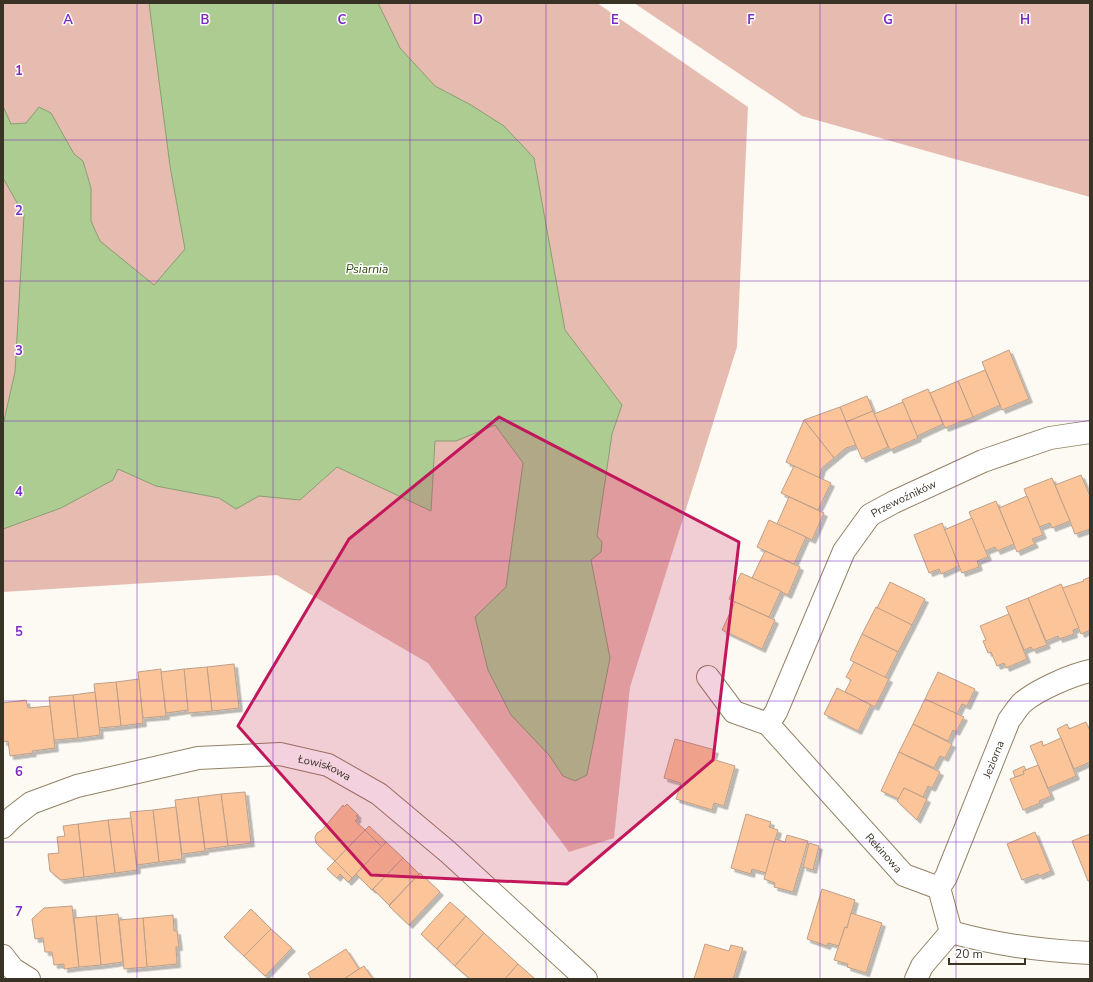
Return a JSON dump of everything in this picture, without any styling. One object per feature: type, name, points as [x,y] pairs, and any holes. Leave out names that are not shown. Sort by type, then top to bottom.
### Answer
[{"type":"street","name":"Przewoźników","points":[[768,724],[776,712],[844,551],[870,515],[894,502],[983,461],[1050,438],[1090,432]]},
{"type":"street","name":"Jeziorna","points":[[939,888],[946,877],[1009,720],[1022,703],[1064,679],[1090,671]]},
{"type":"street","name":"Rekinowa","points":[[708,677],[734,712],[768,724],[904,875],[939,888]]},
{"type":"street","name":"Łowiskowa","points":[[3,827],[12,817],[31,803],[77,786],[198,758],[280,754],[328,765],[379,794],[448,852],[586,979]]},
{"type":"street","points":[[916,979],[922,966],[950,932],[949,921],[939,888]]},
{"type":"street","points":[[950,932],[1012,946],[1058,952],[1090,953]]},
{"type":"street","points":[[3,956],[13,969],[29,979]]},
{"type":"highlighted area","points":[[499,417],[739,542],[713,760],[567,884],[371,875],[238,726],[349,539]]},
{"type":"shaded area","points":[[3,3],[597,3],[748,107],[737,347],[630,687],[614,838],[569,852],[428,663],[277,575],[3,592]]},
{"type":"shaded area","points":[[634,3],[1090,3],[1090,197],[802,116]]},
{"type":"water","name":"Psiarnia","points":[[149,3],[378,3],[400,48],[435,86],[471,105],[504,126],[534,158],[565,330],[622,405],[612,434],[597,536],[602,542],[601,552],[591,560],[610,658],[587,775],[575,781],[563,776],[549,755],[511,715],[488,670],[475,617],[506,587],[523,463],[495,425],[456,441],[435,441],[431,511],[337,467],[300,500],[259,496],[236,509],[219,498],[156,486],[118,469],[113,480],[61,508],[3,529],[3,425],[15,372],[24,215],[3,178],[3,106],[11,124],[26,123],[39,107],[51,113],[74,154],[83,161],[91,188],[91,221],[100,241],[154,285],[185,249],[170,166]]},
{"type":"building","points":[[1009,350],[1029,399],[1002,410],[982,362]]},
{"type":"building","points":[[985,370],[1000,405],[973,417],[958,381]]},
{"type":"building","points":[[958,381],[973,417],[945,428],[930,393]]},
{"type":"building","points":[[928,389],[943,424],[917,436],[902,400]]},
{"type":"building","points":[[867,396],[873,411],[846,422],[840,407]]},
{"type":"building","points":[[903,402],[918,438],[890,450],[874,414]]},
{"type":"building","points":[[840,407],[856,445],[846,448],[834,458],[804,420]]},
{"type":"building","points":[[873,411],[888,447],[862,459],[846,422]]},
{"type":"building","points":[[804,420],[834,458],[822,468],[819,478],[786,462]]},
{"type":"building","points":[[794,466],[831,483],[818,510],[781,493]]},
{"type":"building","points":[[1081,475],[1090,496],[1090,529],[1075,534],[1055,485]]},
{"type":"building","points":[[1052,478],[1070,521],[1052,528],[1050,523],[1039,527],[1024,489]]},
{"type":"building","points":[[1027,496],[1043,535],[1032,539],[1035,544],[1017,552],[999,508]]},
{"type":"building","points":[[789,497],[824,513],[812,540],[777,524]]},
{"type":"building","points":[[996,501],[1014,544],[997,551],[995,547],[985,551],[969,512]]},
{"type":"building","points":[[972,518],[988,557],[977,561],[979,567],[962,573],[944,530]]},
{"type":"building","points":[[769,520],[806,537],[794,564],[757,547]]},
{"type":"building","points":[[942,523],[959,566],[941,574],[939,569],[929,573],[914,535]]},
{"type":"building","points":[[765,551],[800,567],[788,595],[752,578]]},
{"type":"building","points":[[741,573],[781,591],[769,617],[729,599]]},
{"type":"building","points":[[1090,577],[1090,630],[1081,634],[1062,588],[1084,581],[1083,580]]},
{"type":"building","points":[[890,582],[925,599],[912,625],[877,608]]},
{"type":"building","points":[[1061,584],[1079,628],[1073,630],[1074,634],[1059,639],[1058,636],[1046,641],[1028,598]]},
{"type":"building","points":[[1028,598],[1047,645],[1033,650],[1031,647],[1024,650],[1006,607]]},
{"type":"building","points":[[735,602],[775,620],[762,649],[722,630]]},
{"type":"building","points":[[876,607],[912,625],[898,652],[862,634]]},
{"type":"building","points":[[1009,614],[1027,659],[1006,668],[1004,663],[997,666],[991,652],[988,653],[983,641],[986,640],[980,626]]},
{"type":"building","points":[[862,634],[898,652],[885,678],[850,660]]},
{"type":"building","points":[[854,662],[889,679],[875,707],[845,692],[851,680],[846,677]]},
{"type":"building","points":[[234,664],[239,708],[212,711],[207,667]]},
{"type":"building","points":[[207,667],[212,711],[188,713],[184,669]]},
{"type":"building","points":[[161,669],[166,716],[143,718],[138,672]]},
{"type":"building","points":[[184,669],[188,710],[166,713],[161,672]]},
{"type":"building","points":[[938,672],[975,689],[967,706],[962,704],[957,714],[925,699]]},
{"type":"building","points":[[139,679],[143,723],[121,726],[116,682]]},
{"type":"building","points":[[116,682],[121,726],[99,728],[94,684]]},
{"type":"building","points":[[837,688],[871,705],[858,731],[824,714]]},
{"type":"building","points":[[95,692],[100,735],[78,738],[73,695]]},
{"type":"building","points":[[73,695],[78,738],[54,740],[49,697]]},
{"type":"building","points":[[925,699],[964,717],[956,732],[953,730],[948,741],[913,724]]},
{"type":"building","points":[[26,700],[28,708],[50,706],[55,748],[10,756],[8,741],[3,742],[3,703]]},
{"type":"building","points":[[1086,722],[1090,731],[1090,762],[1074,769],[1057,729],[1067,724],[1069,729]]},
{"type":"building","points":[[913,724],[952,744],[945,758],[940,756],[934,768],[899,752]]},
{"type":"building","points":[[1061,738],[1076,776],[1048,788],[1030,746],[1042,741],[1043,746]]},
{"type":"building","points":[[675,739],[715,750],[712,759],[735,766],[724,806],[714,803],[712,810],[676,799],[681,783],[664,778]]},
{"type":"building","points":[[899,752],[940,772],[932,788],[928,786],[923,797],[904,788],[899,799],[881,791]]},
{"type":"building","points":[[1038,765],[1051,796],[1039,801],[1040,803],[1023,810],[1010,779],[1024,774],[1023,771]]},
{"type":"building","points":[[1024,766],[1026,770],[1023,771],[1024,774],[1015,777],[1013,771]]},
{"type":"building","points":[[904,788],[927,799],[917,820],[897,801]]},
{"type":"building","points":[[245,792],[251,843],[228,846],[221,794]]},
{"type":"building","points":[[221,794],[228,846],[205,849],[198,797]]},
{"type":"building","points":[[198,797],[205,851],[182,854],[175,800]]},
{"type":"building","points":[[347,804],[358,815],[356,816],[358,818],[355,821],[365,830],[335,861],[316,843],[315,837],[343,805],[344,807]]},
{"type":"building","points":[[176,807],[182,859],[159,862],[153,810]]},
{"type":"building","points":[[153,810],[159,862],[137,865],[130,812]]},
{"type":"building","points":[[746,814],[771,822],[769,827],[778,830],[766,873],[752,869],[751,874],[731,868]]},
{"type":"building","points":[[131,818],[137,870],[115,873],[108,820]]},
{"type":"building","points":[[108,820],[115,873],[84,877],[78,824]]},
{"type":"building","points":[[78,824],[84,877],[61,880],[50,871],[48,854],[59,853],[57,837],[65,836],[63,826]]},
{"type":"building","points":[[369,826],[386,842],[382,847],[365,830]]},
{"type":"building","points":[[365,830],[382,847],[352,878],[335,861]]},
{"type":"building","points":[[1035,832],[1051,871],[1039,876],[1038,874],[1022,880],[1007,844]]},
{"type":"building","points":[[1090,834],[1090,881],[1088,881],[1072,841]]},
{"type":"building","points":[[787,835],[808,841],[793,892],[774,887],[775,883],[764,879],[775,839],[785,842]]},
{"type":"building","points":[[386,842],[403,858],[372,890],[356,874]]},
{"type":"building","points":[[809,843],[819,846],[813,870],[803,867]]},
{"type":"building","points":[[403,858],[419,874],[389,905],[373,889]]},
{"type":"building","points":[[335,861],[352,878],[348,882],[340,874],[337,878],[327,869]]},
{"type":"building","points":[[420,873],[440,892],[409,925],[389,906]]},
{"type":"building","points":[[822,889],[855,900],[847,928],[845,927],[839,946],[828,943],[827,946],[807,939]]},
{"type":"building","points":[[450,902],[466,916],[437,949],[421,934]]},
{"type":"building","points":[[72,906],[79,967],[64,969],[64,964],[54,965],[52,952],[45,952],[43,938],[35,939],[32,919],[44,908]]},
{"type":"building","points":[[251,909],[271,929],[244,956],[224,937]]},
{"type":"building","points":[[851,913],[882,923],[866,973],[847,967],[848,964],[834,960],[845,927],[847,928]]},
{"type":"building","points":[[118,914],[123,962],[101,965],[96,916]]},
{"type":"building","points":[[173,915],[174,931],[177,931],[179,947],[176,947],[177,964],[147,967],[143,918]]},
{"type":"building","points":[[96,916],[101,965],[79,967],[74,918]]},
{"type":"building","points":[[466,916],[484,933],[455,966],[437,949]]},
{"type":"building","points":[[143,918],[147,967],[124,969],[119,920]]},
{"type":"building","points":[[271,929],[292,948],[265,976],[244,956]]},
{"type":"building","points":[[484,933],[518,964],[505,979],[470,979],[455,966]]},
{"type":"building","points":[[705,944],[729,951],[731,945],[743,948],[733,979],[694,979]]},
{"type":"building","points":[[346,949],[359,969],[344,979],[311,979],[308,973]]},
{"type":"building","points":[[518,964],[535,979],[505,979]]},
{"type":"building","points":[[364,966],[373,979],[344,979],[359,969]]}]
